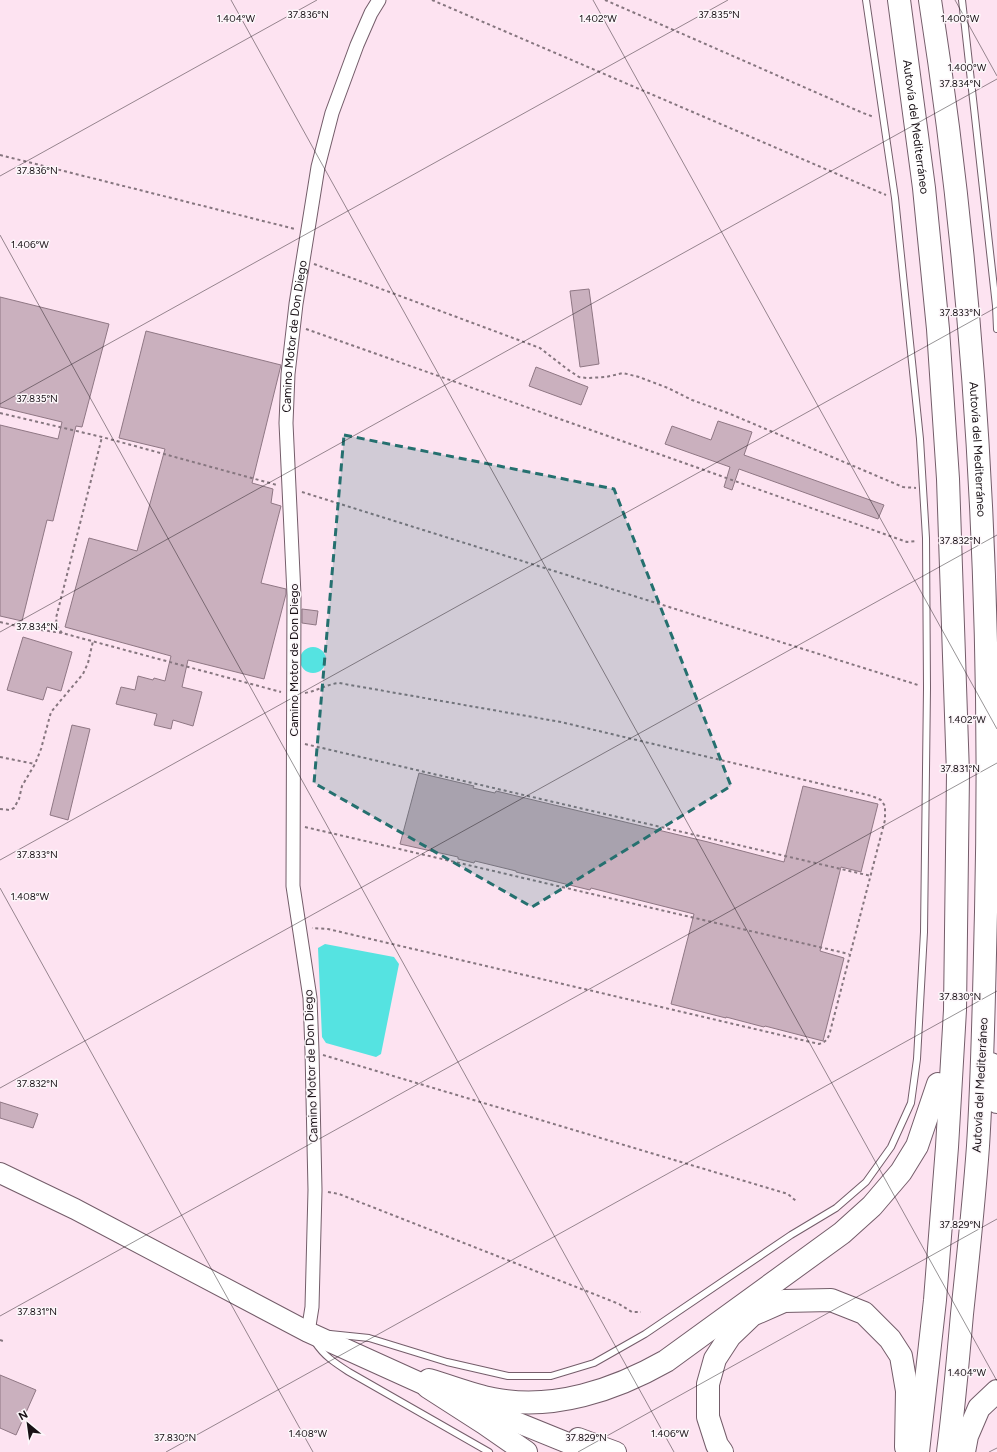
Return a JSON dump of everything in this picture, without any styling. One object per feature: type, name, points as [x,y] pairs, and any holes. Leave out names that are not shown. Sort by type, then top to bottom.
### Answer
[{"type":"highway","name":"Autovía del Mediterráneo","points":[[899,0],[924,188],[938,329],[948,479],[958,774],[955,1010],[947,1147],[935,1300],[918,1452]]},
{"type":"highway","name":"Autovía del Mediterráneo","points":[[930,0],[951,151],[966,293],[977,442],[985,584],[987,710],[987,849],[984,1018],[978,1145],[948,1452]]},
{"type":"highway","points":[[907,1452],[914,1402],[944,985],[949,710],[954,657]]},
{"type":"highway","points":[[984,1018],[997,1102]]},
{"type":"highway","points":[[427,1383],[494,1399],[531,1403],[569,1399],[613,1387],[642,1375],[666,1361],[842,1233],[872,1206],[902,1172],[917,1146],[938,1084]]},
{"type":"highway","points":[[722,1452],[717,1445],[708,1417],[708,1384],[715,1359],[730,1336],[752,1315],[784,1301],[831,1300],[864,1313],[890,1339],[901,1356],[907,1391],[907,1452]]},
{"type":"highway","points":[[427,1383],[526,1452]]},
{"type":"highway","points":[[964,1452],[967,1436],[979,1408],[997,1391]]},
{"type":"main road","points":[[0,1173],[75,1209],[308,1332],[590,1452]]},
{"type":"main road","points":[[427,1383],[616,1452]]},
{"type":"street","name":"Camino Motor de Don Diego","points":[[308,1332],[312,1307],[315,1190],[310,998],[293,886],[294,595],[286,423],[288,374],[303,259],[318,167],[332,113],[357,45],[371,12],[380,0]]},
{"type":"lane","points":[[308,1332],[369,1338],[447,1362],[508,1376],[551,1376],[594,1363],[645,1334],[791,1235],[836,1208],[866,1182],[891,1147],[911,1103],[917,1059],[924,932],[927,688],[926,540],[920,440],[895,198],[866,0]]},
{"type":"lane","points":[[962,0],[997,329]]},
{"type":"lane","points":[[308,1332],[321,1351],[331,1361],[489,1452]]},
{"type":"path","points":[[432,0],[895,198]]},
{"type":"path","points":[[605,0],[864,113],[884,120]]},
{"type":"path","points":[[0,155],[307,232]]},
{"type":"path","points":[[303,259],[540,348],[567,370],[579,377],[606,377],[623,373],[639,377],[903,487],[923,489]]},
{"type":"path","points":[[294,325],[907,542],[926,540]]},
{"type":"path","points":[[0,413],[102,437],[290,488],[927,688]]},
{"type":"path","points":[[62,633],[57,626],[56,618],[102,437]]},
{"type":"path","points":[[0,622],[21,627],[62,633],[294,695],[314,691],[330,684],[339,683],[561,722],[872,796],[881,800],[885,806],[885,820],[871,876],[849,954],[828,1039],[824,1043],[819,1044],[328,929],[315,928],[299,930]]},
{"type":"path","points":[[0,809],[10,810],[14,808],[19,798],[22,786],[35,764],[41,749],[51,712],[83,674],[88,663],[93,641]]},
{"type":"path","points":[[294,742],[871,876]]},
{"type":"path","points":[[0,756],[35,764]]},
{"type":"path","points":[[293,824],[849,954]]},
{"type":"path","points":[[312,1051],[788,1194],[796,1201]]},
{"type":"path","points":[[315,1190],[339,1194],[619,1304],[632,1312],[641,1312]]},
{"type":"highlighted area","points":[[344,435],[614,489],[731,786],[532,907],[314,783]]},
{"type":"water","points":[[313,647],[323,650],[326,660],[323,670],[313,673],[303,670],[300,660],[303,650]]},
{"type":"water","points":[[325,944],[394,957],[399,964],[381,1054],[376,1057],[326,1043],[322,1037],[318,948]]},
{"type":"building","points":[[589,289],[599,364],[580,367],[570,291]]},
{"type":"building","points":[[0,297],[109,324],[82,427],[76,426],[53,521],[47,520],[22,621],[0,616],[0,425],[58,439],[62,422],[0,407]]},
{"type":"building","points":[[146,331],[281,365],[252,483],[273,489],[271,503],[281,506],[261,583],[286,589],[286,594],[264,679],[188,660],[182,687],[202,692],[193,726],[173,720],[171,729],[154,725],[157,714],[116,704],[121,687],[135,690],[138,676],[153,680],[154,678],[165,681],[171,656],[65,627],[89,538],[137,551],[165,449],[119,438]]},
{"type":"building","points":[[536,367],[588,387],[581,405],[529,386]]},
{"type":"building","points":[[718,421],[752,432],[744,455],[884,505],[878,519],[739,469],[732,490],[724,487],[730,467],[665,444],[672,426],[711,440]]},
{"type":"building","points":[[302,609],[318,611],[316,625],[302,623]]},
{"type":"building","points":[[23,637],[72,652],[61,691],[47,687],[43,700],[7,690]]},
{"type":"building","points":[[72,725],[90,729],[68,820],[50,815]]},
{"type":"building","points":[[419,773],[474,786],[473,788],[495,793],[496,791],[708,842],[784,862],[803,786],[878,804],[861,872],[841,867],[820,951],[844,958],[823,1041],[671,1004],[694,914],[591,888],[590,890],[400,844]]},
{"type":"building","points":[[0,1102],[38,1114],[33,1128],[0,1118]]},
{"type":"building","points":[[0,1375],[36,1390],[16,1435],[0,1428]]}]
